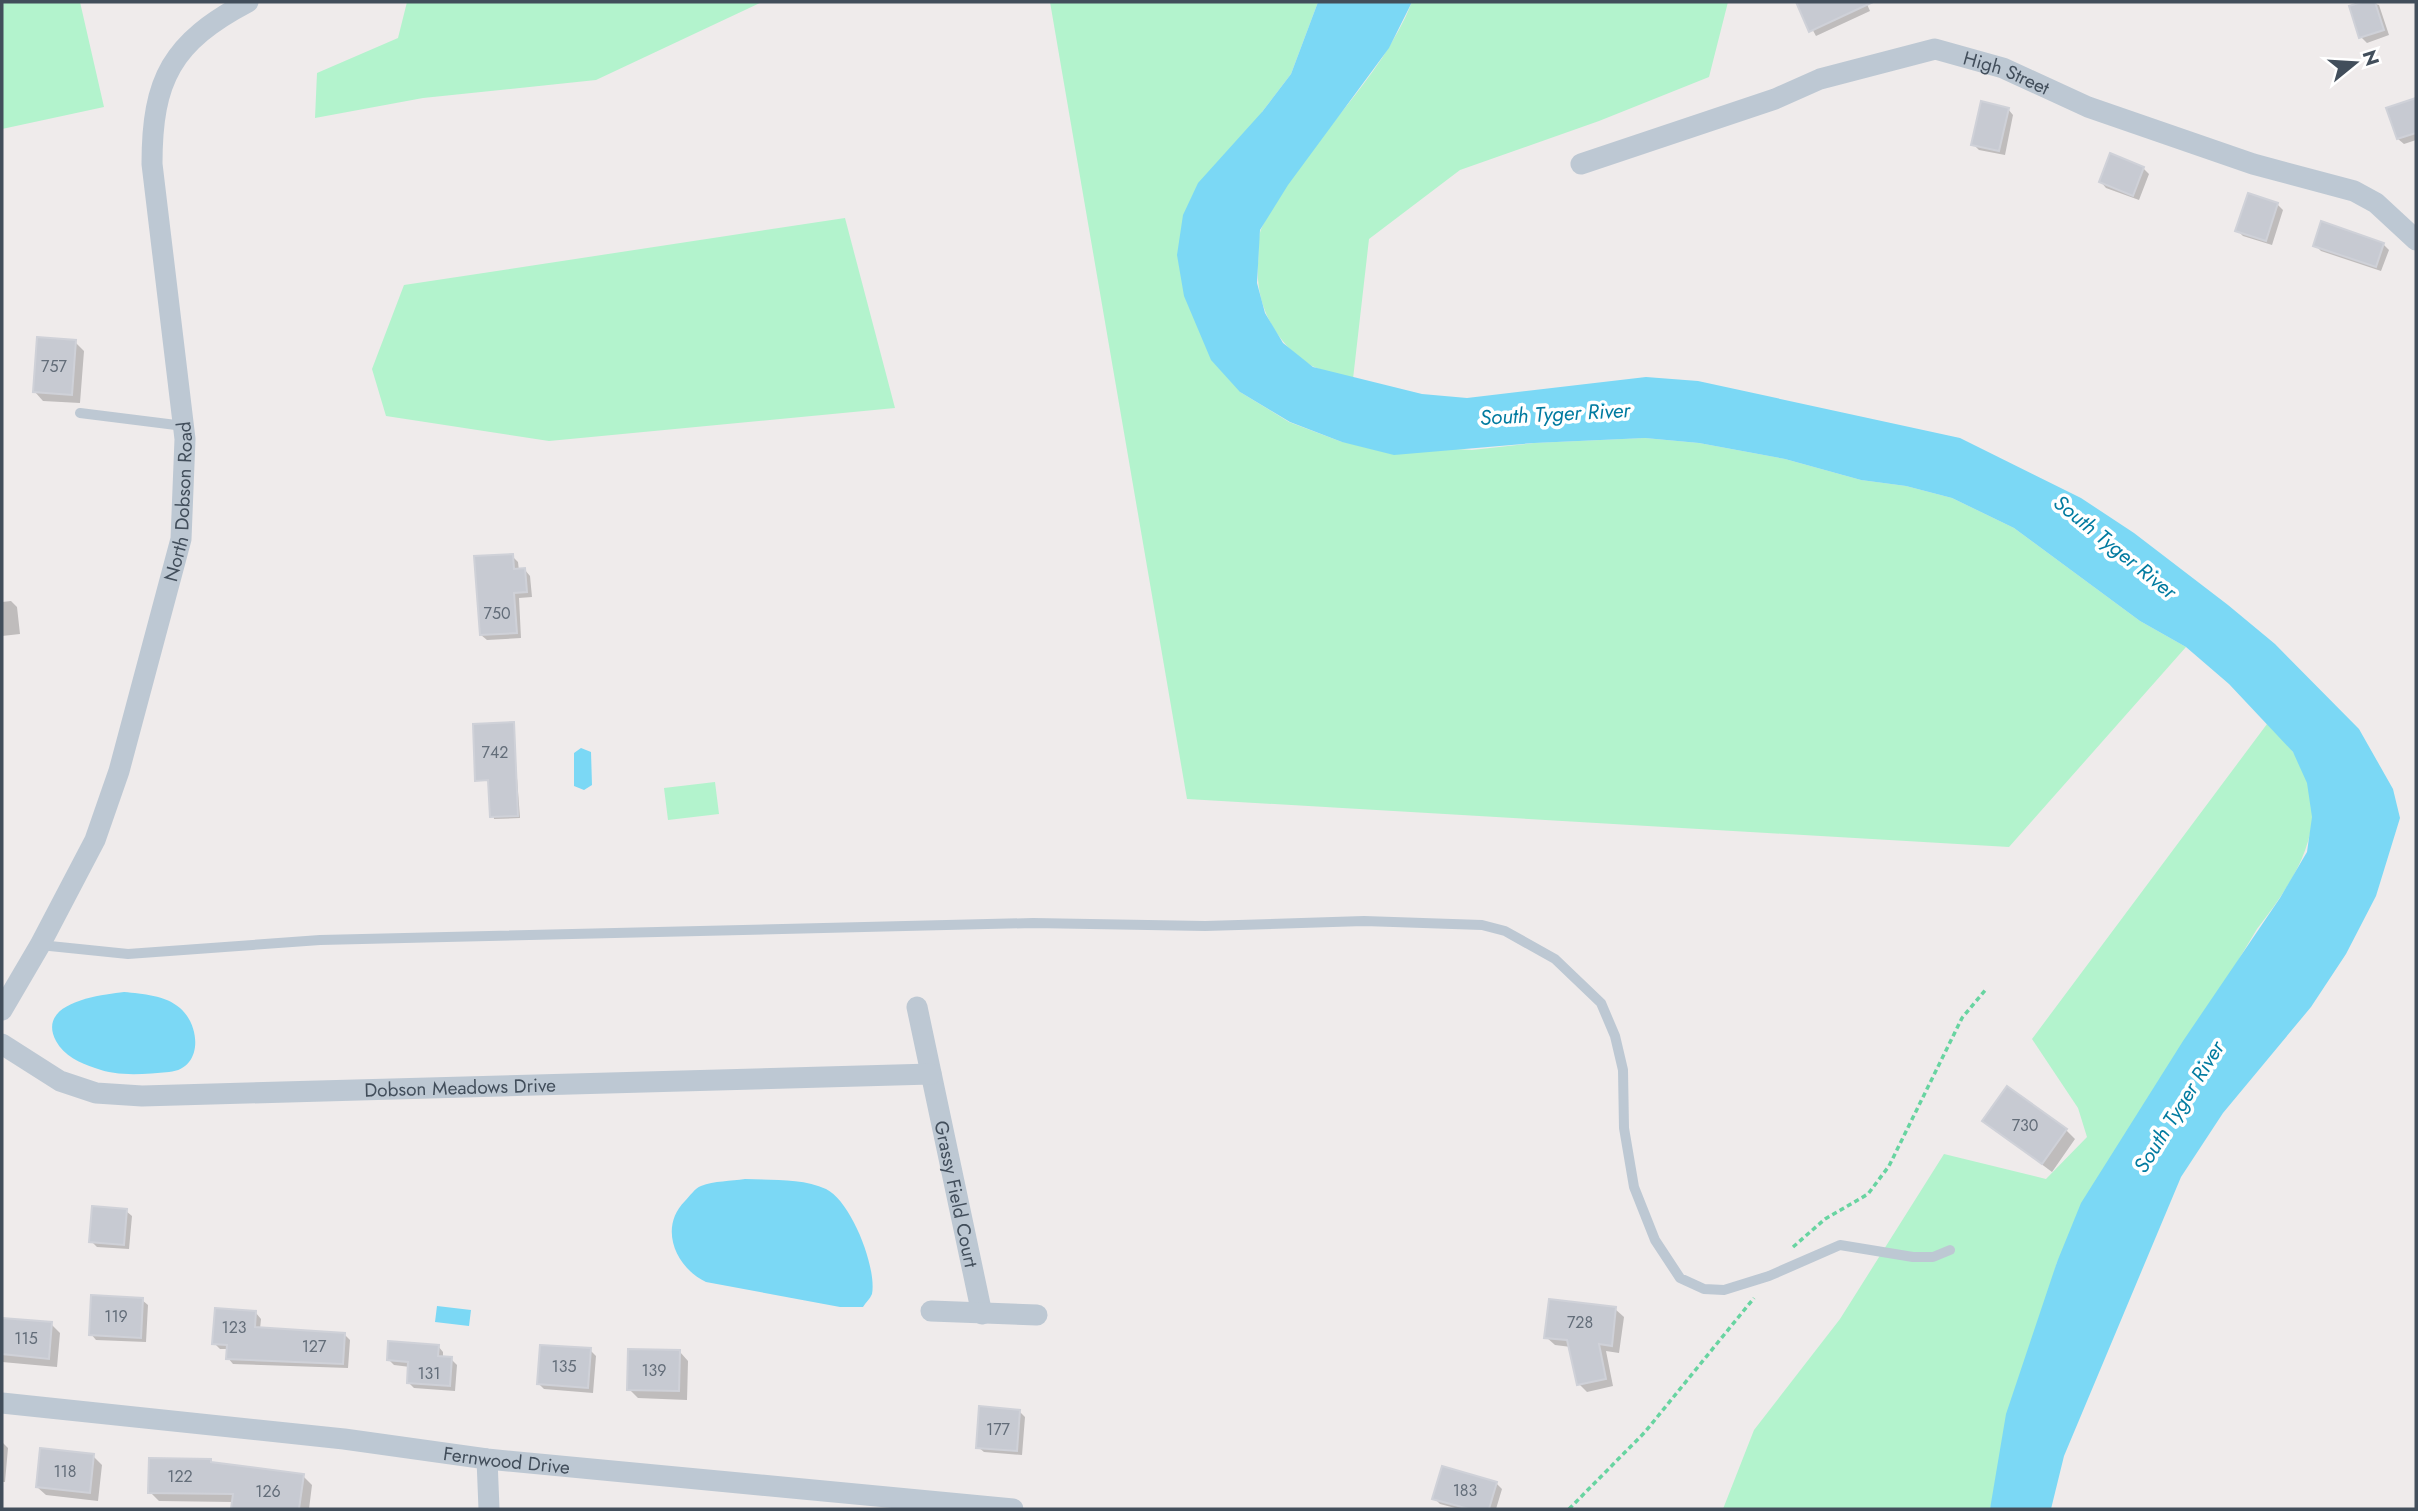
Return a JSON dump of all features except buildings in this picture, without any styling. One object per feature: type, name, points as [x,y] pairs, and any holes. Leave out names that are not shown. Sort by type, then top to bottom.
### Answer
[{"type":"street","name":"North Dobson Road","points":[[2,1010],[40,945],[95,840],[151,655],[181,539],[185,474],[184,426],[152,164],[152,126],[160,87],[180,54],[218,19],[248,2]]},
{"type":"street","name":"High Street","points":[[1581,164],[1775,99],[1819,79],[1935,49],[2003,68],[2088,107],[2253,164],[2354,191],[2376,203],[2416,240]]},
{"type":"street","name":"Grassy Field Court","points":[[917,1007],[982,1314]]},
{"type":"street","name":"Dobson Meadows Drive","points":[[2,1044],[60,1081],[96,1093],[142,1096],[931,1074]]},
{"type":"street","points":[[931,1311],[1037,1315]]},
{"type":"street","name":"Fernwood Drive","points":[[2,1403],[344,1439],[487,1459],[1013,1509]]},
{"type":"street","points":[[487,1459],[489,1509]]},
{"type":"lane","points":[[80,413],[184,426]]},
{"type":"lane","points":[[40,945],[128,954],[320,940],[1033,923],[1205,926],[1364,921],[1482,925],[1505,931],[1555,959],[1601,1003],[1615,1037],[1623,1070],[1624,1128],[1634,1187],[1655,1240],[1680,1278],[1704,1289],[1724,1290],[1769,1276],[1840,1245],[1913,1258],[1933,1257],[1950,1250]]},
{"type":"green space","points":[[2,2],[80,2],[104,107],[2,129]]},
{"type":"green space","points":[[407,2],[762,2],[596,80],[423,98],[315,118],[317,73],[398,38]]},
{"type":"green space","points":[[1050,2],[1318,2],[1291,74],[1262,112],[1240,392],[1289,422],[1342,442],[1472,450],[1534,443],[1645,438],[1699,443],[1785,459],[1861,480],[1906,486],[1952,498],[2014,528],[2140,621],[2186,647],[2009,847],[1187,799]]},
{"type":"green space","points":[[1412,2],[1728,2],[1709,77],[1599,121],[1460,170],[1369,239],[1353,379],[1312,366],[1288,347],[1270,323],[1264,309],[1258,279],[1259,235],[1278,198],[1297,170],[1380,62]]},
{"type":"green space","points":[[845,218],[895,408],[549,441],[386,416],[372,369],[404,285]]},
{"type":"green space","points":[[2267,724],[2293,752],[2306,776],[2312,800],[2312,823],[2307,845],[2286,889],[2257,929],[2057,1262],[1990,1509],[1723,1509],[1754,1430],[1840,1319],[1944,1154],[2046,1179],[2087,1137],[2078,1108],[2032,1039]]},
{"type":"green space","points":[[715,782],[719,814],[668,820],[664,788]]},
{"type":"water","name":"South Tyger River","points":[[1318,2],[1412,2],[1389,48],[1288,185],[1260,230],[1257,283],[1265,313],[1283,343],[1313,367],[1422,394],[1467,398],[1646,377],[1698,381],[1960,438],[2081,498],[2134,533],[2228,605],[2275,644],[2359,729],[2393,789],[2400,818],[2376,896],[2346,954],[2311,1007],[2223,1113],[2181,1177],[2064,1456],[2051,1509],[1990,1509],[2006,1414],[2057,1262],[2081,1203],[2183,1041],[2280,898],[2307,852],[2312,817],[2307,783],[2293,752],[2229,684],[2186,647],[2140,621],[2014,528],[1952,498],[1906,486],[1861,480],[1785,459],[1699,443],[1645,438],[1534,443],[1394,455],[1342,442],[1290,422],[1240,392],[1211,360],[1184,296],[1177,255],[1183,215],[1198,183],[1262,112],[1291,74]]},
{"type":"water","points":[[581,748],[591,752],[592,785],[584,790],[574,786],[574,753]]},
{"type":"water","points":[[124,992],[161,998],[180,1008],[192,1025],[195,1035],[193,1055],[188,1063],[169,1072],[122,1074],[89,1066],[63,1051],[52,1028],[55,1018],[62,1010],[86,999]]},
{"type":"water","points":[[745,1179],[807,1183],[826,1189],[835,1196],[853,1220],[866,1252],[872,1294],[863,1307],[840,1307],[706,1282],[686,1267],[674,1246],[672,1235],[677,1212],[699,1187]]},
{"type":"water","points":[[437,1306],[471,1310],[469,1326],[435,1322]]}]
